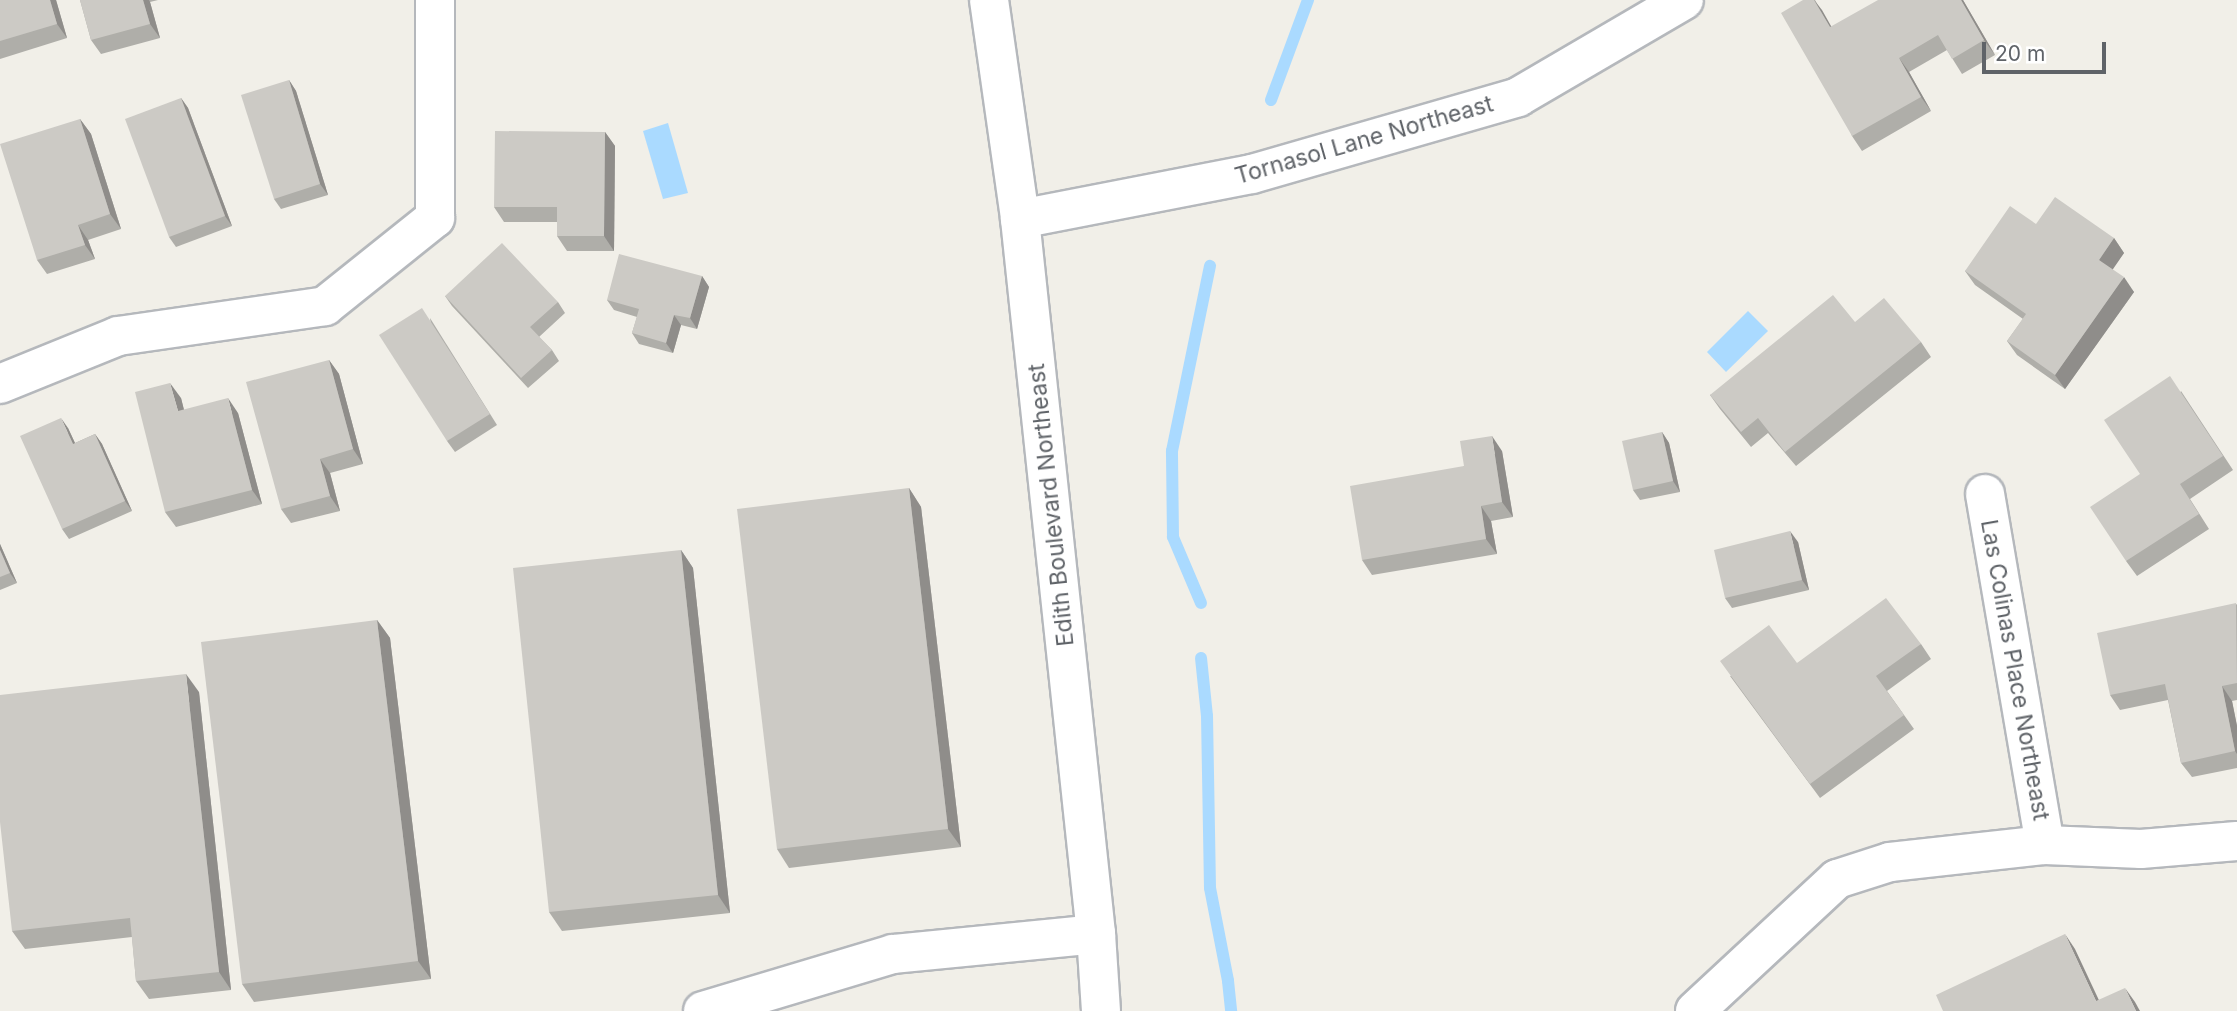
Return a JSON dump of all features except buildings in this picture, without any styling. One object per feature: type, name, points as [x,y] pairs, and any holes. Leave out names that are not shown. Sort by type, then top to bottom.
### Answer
[{"type":"street","points":[[0,384],[118,337],[325,306],[435,218],[435,0]]},
{"type":"street","name":"Edith Boulevard Northeast","points":[[989,0],[1020,219],[1096,934],[1101,1011]]},
{"type":"street","name":"Tornasol Lane Northeast","points":[[1020,219],[1252,174],[1518,97],[1684,0]]},
{"type":"street","name":"Las Colinas Place Northeast","points":[[1984,494],[2045,845]]},
{"type":"street","points":[[1695,1011],[1837,879],[1890,862],[2045,845],[2141,849],[2237,841]]},
{"type":"street","points":[[703,1011],[893,954],[1096,934]]},
{"type":"water","points":[[668,123],[688,193],[663,199],[643,131]]},
{"type":"water","points":[[1748,311],[1768,331],[1726,372],[1707,352]]},
{"type":"waterway","points":[[1271,100],[1308,0]]},
{"type":"waterway","points":[[1201,603],[1173,537],[1172,451],[1210,266]]},
{"type":"waterway","points":[[1201,658],[1207,716],[1210,888],[1231,1011]]}]
